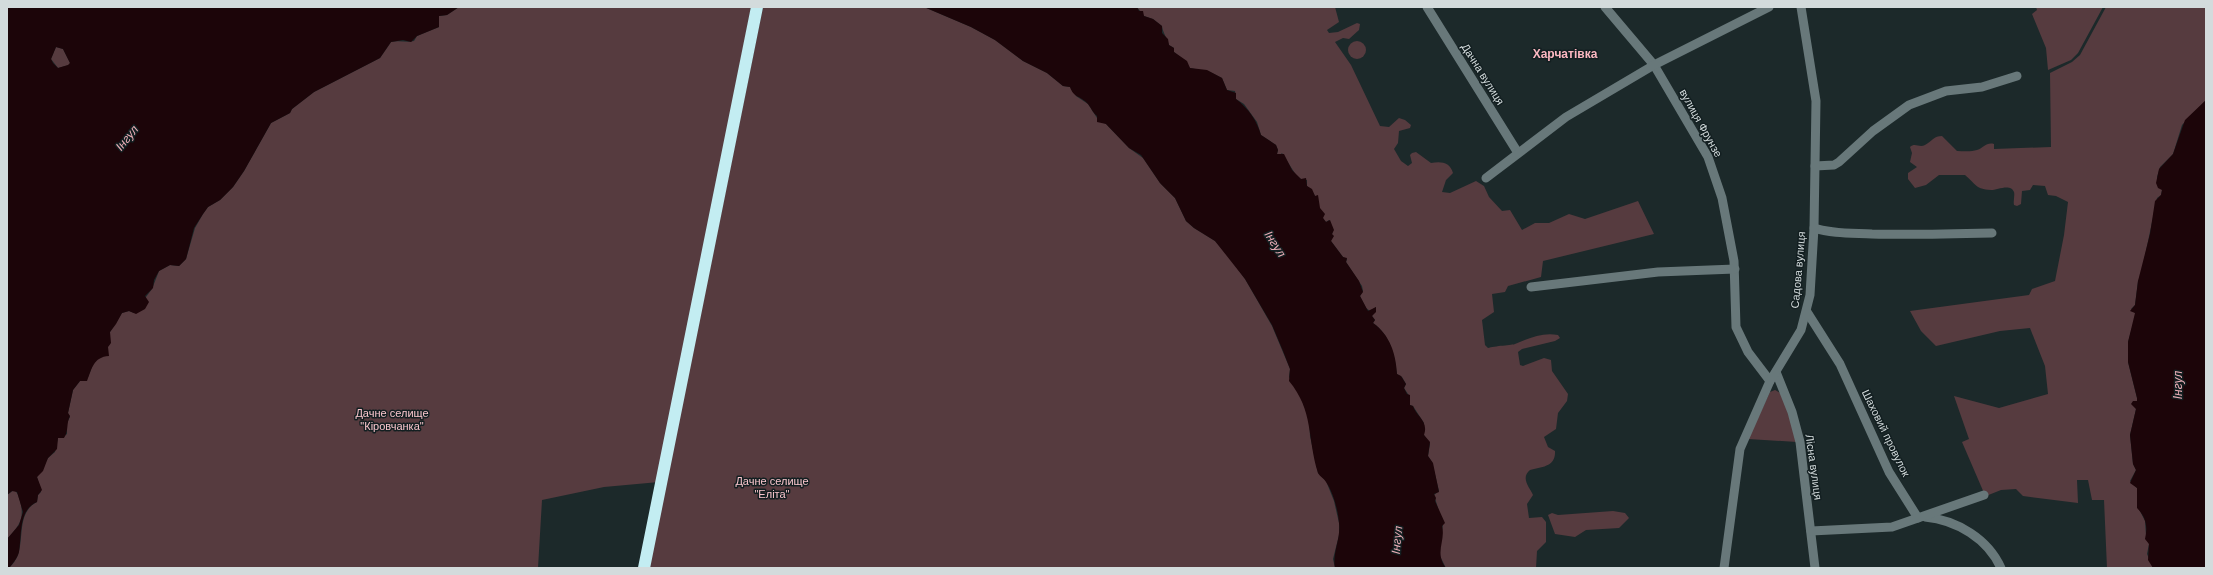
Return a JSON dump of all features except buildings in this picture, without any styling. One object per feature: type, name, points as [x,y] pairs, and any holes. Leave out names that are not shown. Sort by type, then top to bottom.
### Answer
[{"type":"highway","points":[[644,568],[757,7]]},
{"type":"street","name":"Дачна вулиця","points":[[1427,7],[1518,153]]},
{"type":"street","name":"вулиця Фрунзе","points":[[1605,7],[1654,65],[1701,143],[1714,171],[1722,198],[1735,270],[1736,327],[1748,352],[1770,381]]},
{"type":"street","points":[[1486,178],[1566,117],[1654,65],[1769,7]]},
{"type":"street","name":"Садова вулиця","points":[[1724,568],[1737,460],[1770,381],[1794,344],[1807,312],[1810,295],[1814,228],[1816,101],[1801,7]]},
{"type":"street","points":[[1815,166],[1834,165],[1873,131],[1908,105],[1946,91],[1982,87],[2017,76]]},
{"type":"street","points":[[1814,228],[1826,231],[1878,234],[1992,232]]},
{"type":"street","points":[[1531,287],[1658,272],[1735,270]]},
{"type":"street","name":"Шаховий провулок","points":[[1807,312],[1840,364],[1889,472],[1918,518]]},
{"type":"street","name":"Лісна вулиця","points":[[1776,372],[1792,412],[1800,442],[1815,568]]},
{"type":"street","points":[[1810,531],[1892,527],[1984,495]]},
{"type":"street","points":[[1918,518],[1932,518],[1963,529],[1992,552],[2001,568]]},
{"type":"green space","name":"Дачне селище \"Кіровчанка\"","points":[[459,7],[751,7],[659,482],[604,487],[542,500],[538,568],[9,568],[18,555],[22,526],[26,512],[37,502],[38,495],[41,492],[37,477],[48,458],[55,452],[58,438],[62,438],[67,434],[67,423],[70,417],[68,413],[73,390],[80,381],[88,377],[94,362],[110,344],[110,332],[122,313],[129,311],[134,313],[152,289],[159,271],[170,265],[179,266],[186,259],[195,228],[203,214],[208,207],[220,200],[233,187],[244,171],[271,123],[290,113],[292,109],[314,92],[380,58],[391,42],[414,41],[417,36],[439,27],[439,16],[447,15]]},
{"type":"green space","name":"Дачне селище \"Еліта\"","points":[[763,7],[924,7],[971,27],[995,40],[1023,61],[1047,73],[1063,86],[1070,87],[1076,96],[1088,104],[1097,118],[1106,124],[1129,148],[1143,158],[1160,183],[1175,198],[1186,221],[1194,228],[1215,241],[1229,257],[1245,279],[1272,326],[1290,369],[1289,377],[1297,388],[1309,419],[1310,436],[1318,473],[1326,481],[1334,501],[1339,523],[1339,535],[1333,559],[1335,568],[649,568]]},
{"type":"green space","points":[[1137,7],[1335,7],[1339,22],[1327,30],[1329,33],[1338,32],[1357,23],[1360,24],[1359,30],[1349,39],[1343,38],[1335,42],[1351,65],[1380,126],[1389,127],[1399,118],[1405,120],[1411,125],[1410,128],[1399,131],[1398,143],[1394,149],[1401,161],[1408,166],[1412,163],[1410,155],[1416,152],[1431,163],[1442,162],[1447,164],[1452,169],[1453,173],[1446,180],[1442,192],[1450,193],[1476,181],[1484,186],[1489,197],[1502,211],[1510,210],[1522,230],[1535,223],[1549,223],[1569,214],[1585,219],[1638,201],[1654,234],[1543,261],[1541,277],[1508,286],[1505,292],[1492,294],[1494,312],[1482,320],[1485,345],[1488,348],[1514,344],[1547,334],[1558,335],[1560,338],[1555,341],[1522,349],[1518,352],[1520,365],[1523,366],[1544,358],[1551,360],[1552,371],[1568,394],[1567,401],[1558,413],[1556,429],[1544,437],[1548,447],[1555,451],[1553,460],[1543,467],[1530,470],[1526,476],[1527,483],[1533,495],[1527,504],[1529,518],[1542,517],[1546,522],[1546,542],[1537,551],[1536,568],[1446,568],[1439,554],[1443,524],[1434,495],[1439,491],[1432,462],[1428,456],[1430,444],[1424,435],[1424,423],[1413,406],[1410,405],[1410,397],[1404,388],[1406,384],[1402,377],[1397,374],[1395,360],[1388,339],[1373,323],[1375,320],[1372,316],[1376,307],[1370,311],[1366,308],[1360,296],[1363,291],[1362,286],[1346,262],[1347,259],[1343,257],[1331,241],[1333,229],[1329,220],[1326,222],[1323,218],[1315,195],[1307,186],[1307,180],[1301,179],[1296,175],[1282,153],[1280,155],[1277,154],[1278,150],[1276,145],[1261,135],[1257,122],[1244,104],[1236,99],[1235,91],[1227,90],[1222,78],[1210,72],[1190,68],[1184,60],[1174,52],[1174,48],[1169,45],[1162,26],[1153,19],[1144,16]]},
{"type":"green space","points":[[2036,7],[2103,7],[2078,53],[2071,60],[2048,70],[2046,48],[2032,14],[2037,10]]},
{"type":"green space","points":[[2106,7],[2206,7],[2206,100],[2182,125],[2173,154],[2160,167],[2157,177],[2162,190],[2161,195],[2157,198],[2141,275],[2138,281],[2135,305],[2131,309],[2135,313],[2135,317],[2128,342],[2128,362],[2137,401],[2134,402],[2136,409],[2130,435],[2133,464],[2136,470],[2130,481],[2137,488],[2137,505],[2145,521],[2146,536],[2149,544],[2147,554],[2153,568],[2107,568],[2104,500],[2092,500],[2088,480],[2077,480],[2078,503],[2023,496],[2016,489],[2001,490],[1986,496],[1984,493],[1962,442],[1969,439],[1954,396],[1999,408],[2048,394],[2045,366],[2030,328],[2000,331],[1936,346],[1921,331],[1910,311],[2029,295],[2032,289],[2055,281],[2064,235],[2068,202],[2056,196],[2048,195],[2045,186],[2033,185],[2030,190],[2022,191],[2021,204],[2017,206],[2014,205],[2014,192],[2012,189],[2007,187],[1991,190],[1982,188],[1976,186],[1965,175],[1939,175],[1926,185],[1915,188],[1908,179],[1908,173],[1917,167],[1910,162],[1912,153],[1910,147],[1914,145],[1925,145],[1935,138],[1942,136],[1957,151],[1975,151],[1987,144],[1994,144],[1994,149],[2051,147],[2050,73],[2072,62],[2080,55]]},
{"type":"green space","points":[[1353,41],[1361,41],[1366,46],[1364,57],[1361,59],[1353,59],[1348,54],[1348,46]]},
{"type":"green space","points":[[56,47],[63,49],[70,63],[69,65],[58,68],[51,59]]},
{"type":"green space","points":[[1775,390],[1782,394],[1797,442],[1748,439],[1770,392]]},
{"type":"green space","points":[[14,490],[18,494],[22,513],[18,526],[7,539],[7,495]]},
{"type":"green space","points":[[1613,511],[1625,513],[1629,518],[1619,528],[1586,530],[1575,537],[1555,534],[1548,515],[1552,513],[1558,515]]},
{"type":"water","name":"Інгул","points":[[7,7],[459,7],[447,15],[439,16],[439,27],[417,36],[411,42],[403,40],[391,42],[380,58],[314,92],[292,109],[290,113],[271,123],[244,171],[233,187],[220,200],[208,207],[194,228],[186,259],[179,266],[170,265],[159,271],[154,280],[153,288],[145,296],[149,302],[145,309],[136,314],[129,311],[122,313],[110,332],[111,343],[108,347],[109,356],[96,361],[87,381],[80,381],[73,390],[68,413],[70,416],[66,435],[64,438],[58,438],[57,449],[48,458],[43,471],[37,477],[42,490],[38,495],[37,502],[31,506],[24,517],[19,552],[9,568],[7,568],[7,539],[19,525],[23,512],[17,492],[12,491],[7,495]],"holes":[[[56,47],[63,49],[70,63],[58,68],[51,59]]]},
{"type":"water","name":"Інгул","points":[[924,7],[1137,7],[1139,11],[1143,11],[1144,16],[1153,19],[1162,26],[1162,33],[1168,39],[1169,45],[1174,48],[1174,52],[1187,61],[1190,68],[1207,70],[1222,78],[1227,90],[1236,93],[1236,99],[1252,116],[1261,135],[1276,145],[1278,150],[1277,154],[1284,154],[1292,170],[1301,179],[1306,178],[1307,186],[1312,189],[1315,196],[1318,195],[1320,208],[1325,214],[1323,218],[1326,222],[1330,220],[1334,230],[1332,234],[1334,236],[1331,241],[1343,257],[1347,258],[1346,262],[1359,281],[1363,292],[1360,296],[1368,311],[1376,307],[1376,312],[1372,316],[1375,320],[1373,323],[1388,339],[1395,359],[1397,374],[1401,376],[1406,384],[1404,388],[1407,394],[1410,395],[1410,405],[1413,406],[1424,422],[1424,435],[1430,442],[1428,456],[1433,463],[1439,492],[1434,494],[1436,498],[1435,501],[1445,523],[1442,526],[1443,537],[1441,557],[1446,568],[1335,568],[1334,562],[1339,529],[1335,501],[1329,486],[1318,473],[1309,425],[1303,403],[1289,381],[1290,369],[1283,351],[1272,325],[1245,279],[1215,241],[1194,228],[1186,221],[1175,198],[1160,183],[1141,155],[1129,148],[1106,124],[1097,122],[1097,116],[1084,100],[1075,95],[1070,87],[1063,86],[1047,73],[1023,61],[995,40],[971,27]]},
{"type":"water","name":"Інгул","points":[[2206,100],[2206,568],[2153,568],[2148,560],[2149,544],[2145,539],[2146,522],[2137,508],[2137,488],[2130,483],[2136,470],[2133,464],[2130,435],[2136,409],[2131,404],[2133,401],[2137,401],[2137,398],[2128,362],[2128,342],[2135,313],[2130,311],[2135,305],[2138,281],[2150,234],[2155,201],[2161,195],[2162,190],[2158,188],[2156,183],[2159,169],[2173,154],[2185,120]]},
{"type":"district","name":"Харчатівка","points":[[1565,54]]}]
